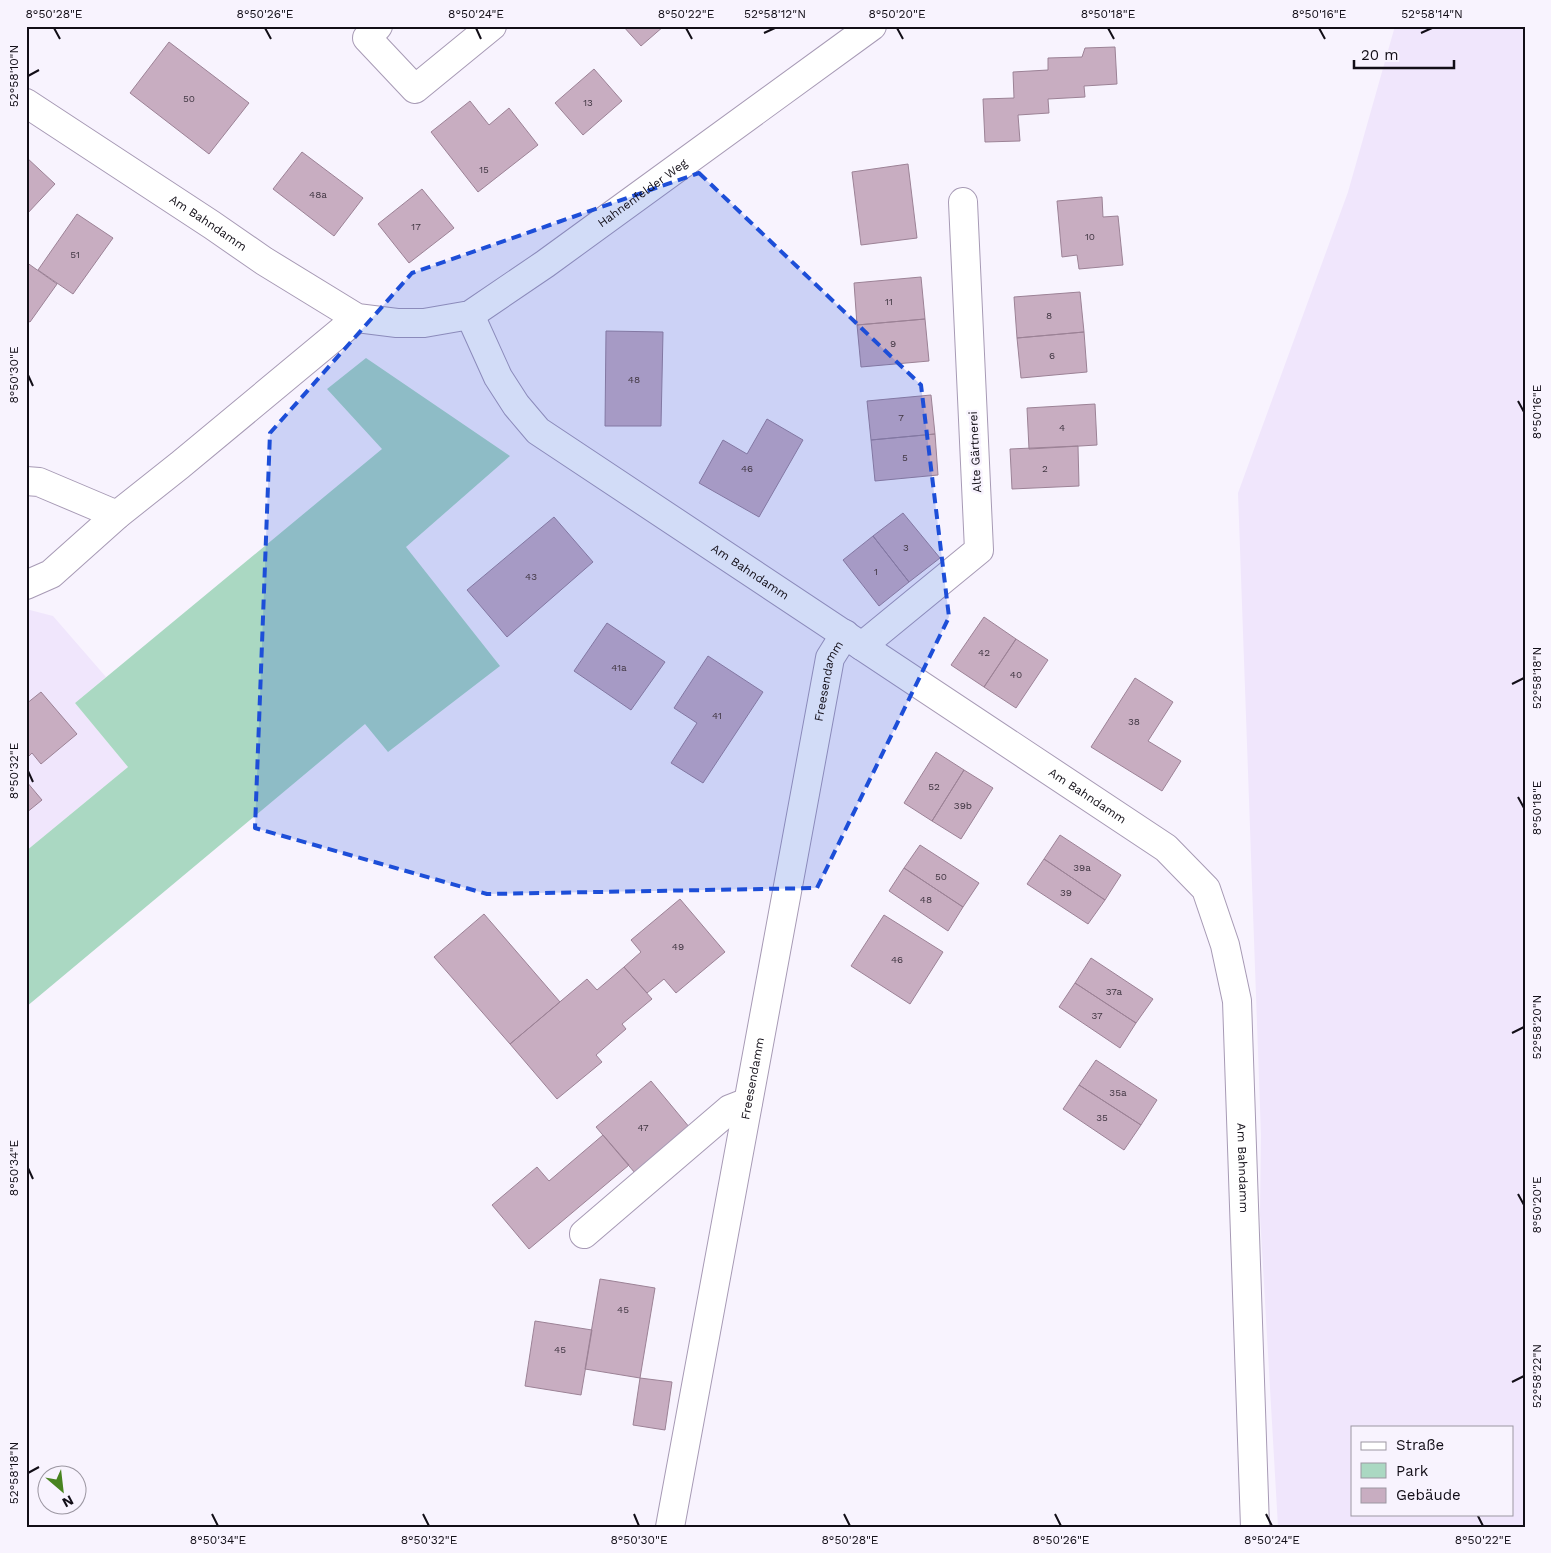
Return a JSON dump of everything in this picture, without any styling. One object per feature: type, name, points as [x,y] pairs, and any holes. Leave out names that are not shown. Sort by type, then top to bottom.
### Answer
[{"type":"street","points":[[378,26],[367,38],[415,89],[479,30]]},
{"type":"street","name":"Hahnenfelder Weg","points":[[397,323],[424,323],[470,315],[545,264],[872,26]]},
{"type":"street","name":"Am Bahndamm","points":[[26,103],[264,261],[357,318],[397,323]]},
{"type":"street","name":"Alte Gärtnerei","points":[[854,640],[979,550],[963,202]]},
{"type":"street","name":"Am Bahndamm","points":[[470,315],[498,377],[516,405],[538,431],[1166,848],[1206,889],[1225,945],[1237,1001],[1255,1527]]},
{"type":"street","points":[[26,585],[51,574],[117,515],[357,318]]},
{"type":"street","points":[[26,481],[40,482],[117,515]]},
{"type":"street","name":"Freesendamm","points":[[670,1527],[830,658],[854,640]]},
{"type":"street","points":[[584,1234],[730,1109],[748,1102]]},
{"type":"highlighted area","points":[[699,173],[921,385],[949,617],[817,888],[487,894],[255,828],[270,433],[412,273]]},
{"type":"shaded area","points":[[1395,26],[1525,26],[1525,1527],[1278,1527],[1260,1215],[1261,1135],[1238,493],[1348,192]]},
{"type":"shaded area","points":[[26,609],[53,616],[106,677],[75,703],[128,767],[26,851]]},
{"type":"green space","points":[[366,358],[510,456],[406,547],[500,666],[388,752],[365,724],[26,1007],[26,851],[128,767],[75,703],[382,449],[327,389]]},
{"type":"building","points":[[623,26],[664,26],[641,46]]},
{"type":"building","points":[[169,42],[249,103],[209,154],[130,93]]},
{"type":"building","points":[[1115,47],[1117,84],[1084,86],[1085,97],[1048,99],[1049,113],[1018,115],[1020,141],[985,142],[983,99],[1014,98],[1013,72],[1048,70],[1048,58],[1082,57],[1085,48]]},
{"type":"building","points":[[594,69],[622,101],[583,135],[555,103]]},
{"type":"building","points":[[470,101],[489,125],[509,108],[538,145],[478,192],[431,132]]},
{"type":"building","points":[[302,152],[363,198],[334,236],[273,189]]},
{"type":"building","points":[[26,157],[55,184],[26,215]]},
{"type":"building","points":[[908,164],[917,238],[861,245],[852,172]]},
{"type":"building","points":[[422,189],[454,228],[409,263],[378,224]]},
{"type":"building","points":[[1102,197],[1103,217],[1118,216],[1123,265],[1079,269],[1077,255],[1062,257],[1057,201]]},
{"type":"building","points":[[77,214],[113,238],[73,294],[38,270]]},
{"type":"building","points":[[26,262],[57,284],[30,322],[26,320]]},
{"type":"building","points":[[921,277],[925,319],[857,325],[854,283]]},
{"type":"building","points":[[1080,292],[1084,332],[1017,338],[1014,297]]},
{"type":"building","points":[[925,319],[929,361],[861,367],[857,325]]},
{"type":"building","points":[[606,331],[663,332],[661,426],[605,426]]},
{"type":"building","points":[[1084,332],[1087,372],[1021,378],[1017,338]]},
{"type":"building","points":[[931,395],[935,434],[871,440],[867,401]]},
{"type":"building","points":[[1095,404],[1097,445],[1029,449],[1027,408]]},
{"type":"building","points":[[767,419],[803,440],[759,517],[699,483],[723,440],[747,454]]},
{"type":"building","points":[[935,434],[938,475],[875,481],[871,440]]},
{"type":"building","points":[[1078,446],[1079,486],[1012,489],[1010,449]]},
{"type":"building","points":[[903,513],[940,558],[909,582],[873,536]]},
{"type":"building","points":[[554,517],[593,562],[507,637],[467,590]]},
{"type":"building","points":[[873,536],[909,582],[879,606],[843,560]]},
{"type":"building","points":[[984,617],[1016,639],[984,687],[951,665]]},
{"type":"building","points":[[607,623],[665,662],[631,710],[574,671]]},
{"type":"building","points":[[1016,639],[1048,660],[1016,708],[984,687]]},
{"type":"building","points":[[708,656],[763,692],[703,783],[671,763],[697,723],[674,708]]},
{"type":"building","points":[[1135,678],[1173,702],[1148,741],[1181,761],[1162,791],[1091,747]]},
{"type":"building","points":[[41,692],[77,734],[41,764],[32,753],[26,759],[26,704]]},
{"type":"building","points":[[936,752],[964,770],[932,821],[904,803]]},
{"type":"building","points":[[964,770],[993,788],[961,839],[932,821]]},
{"type":"building","points":[[26,781],[42,800],[26,813]]},
{"type":"building","points":[[1060,835],[1121,875],[1105,900],[1044,859]]},
{"type":"building","points":[[920,845],[979,883],[963,907],[904,868]]},
{"type":"building","points":[[1044,859],[1105,900],[1088,924],[1027,884]]},
{"type":"building","points":[[904,868],[963,907],[948,931],[889,891]]},
{"type":"building","points":[[680,899],[725,952],[676,993],[664,979],[647,993],[624,967],[641,952],[631,940]]},
{"type":"building","points":[[484,914],[560,1002],[510,1044],[434,957]]},
{"type":"building","points":[[884,915],[943,952],[910,1004],[851,966]]},
{"type":"building","points":[[1091,958],[1153,999],[1136,1023],[1075,983]]},
{"type":"building","points":[[624,967],[652,999],[622,1024],[626,1029],[596,1055],[602,1062],[557,1099],[510,1044],[587,979],[597,990]]},
{"type":"building","points":[[1075,983],[1136,1023],[1120,1048],[1059,1007]]},
{"type":"building","points":[[1096,1060],[1157,1100],[1141,1125],[1079,1085]]},
{"type":"building","points":[[651,1081],[690,1128],[635,1173],[596,1127]]},
{"type":"building","points":[[1079,1085],[1141,1125],[1124,1150],[1063,1109]]},
{"type":"building","points":[[603,1135],[629,1165],[529,1249],[492,1205],[537,1167],[549,1181]]},
{"type":"building","points":[[600,1279],[655,1288],[640,1378],[585,1369]]},
{"type":"building","points":[[535,1321],[592,1330],[581,1395],[525,1386]]},
{"type":"building","points":[[640,1378],[672,1382],[665,1430],[633,1425]]}]
